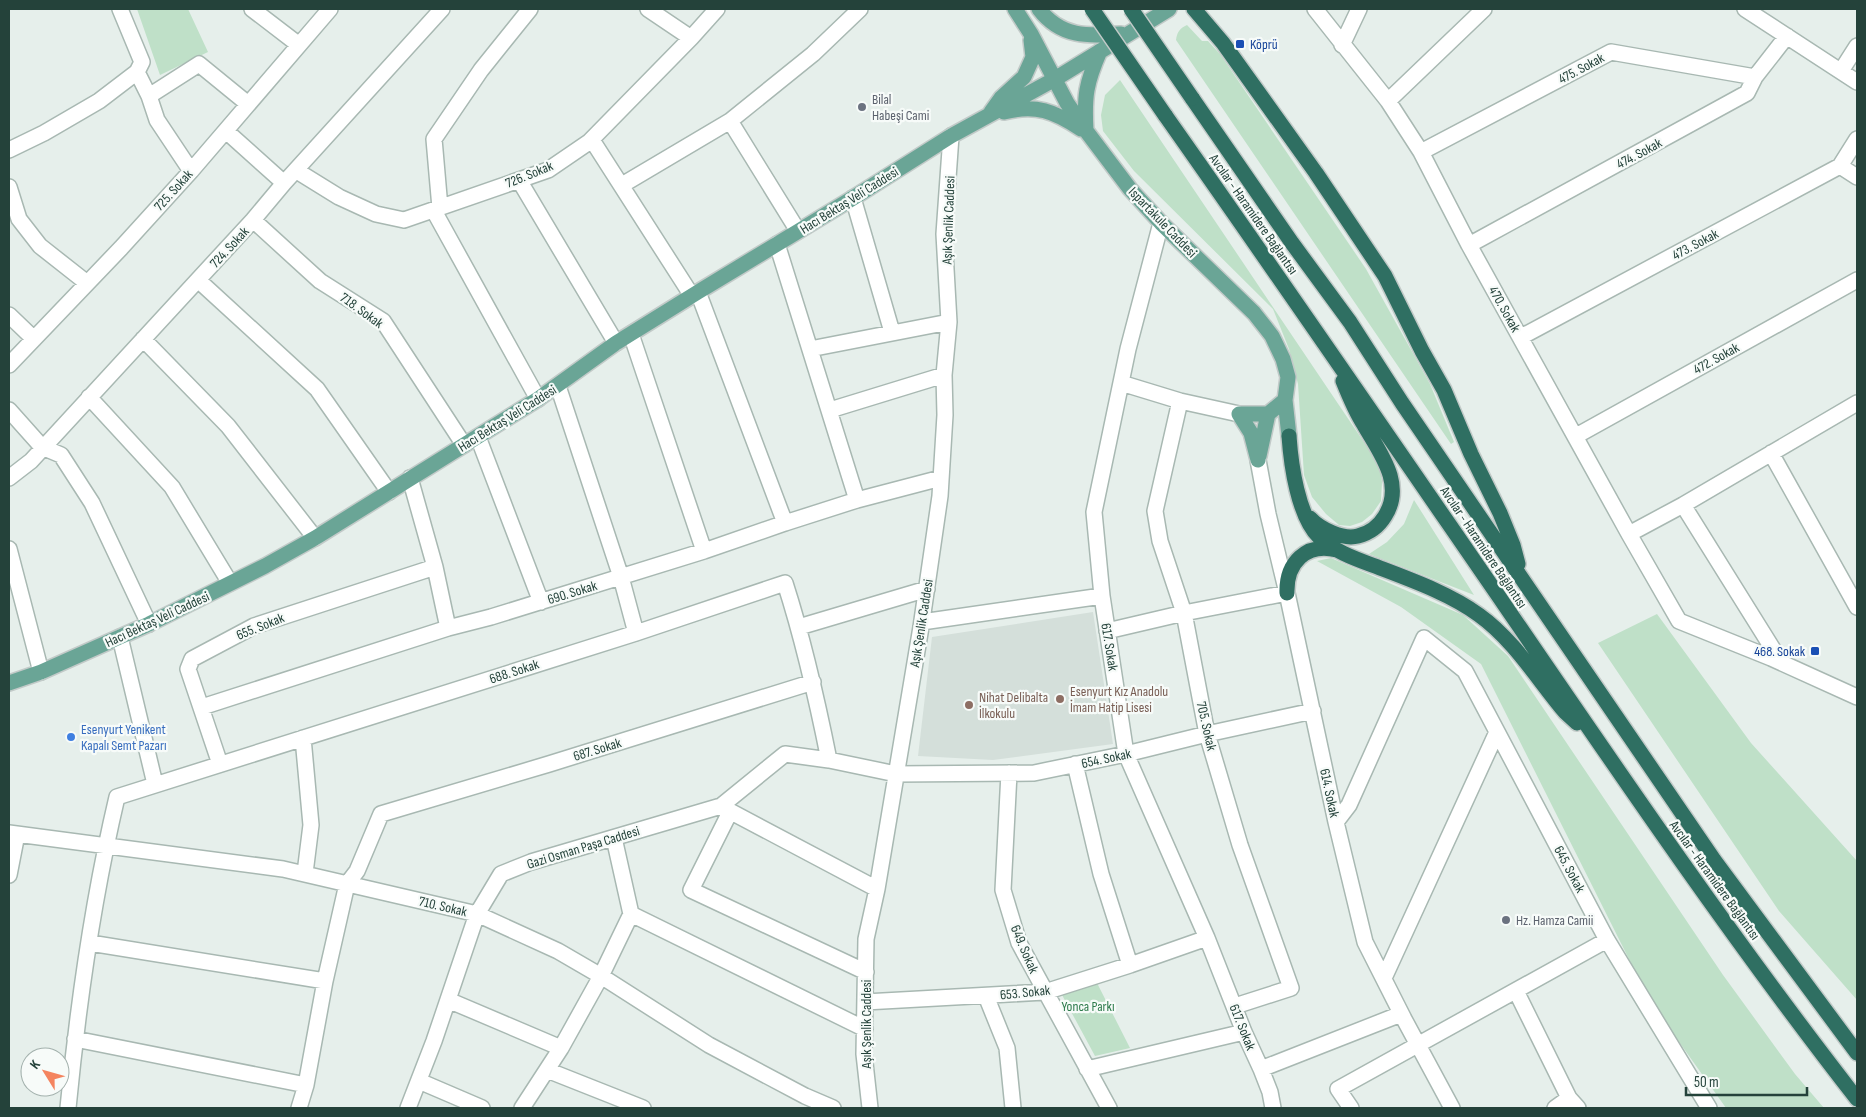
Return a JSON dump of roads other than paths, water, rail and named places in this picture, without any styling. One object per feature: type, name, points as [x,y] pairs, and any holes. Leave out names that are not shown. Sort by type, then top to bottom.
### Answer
[{"type":"highway","name":"Avcılar - Haramidere Bağlantısı","points":[[1092,9],[1656,826],[1800,1025],[1857,1099]]},
{"type":"highway","name":"Avcılar - Haramidere Bağlantısı","points":[[1131,9],[1292,243],[1350,322],[1402,403],[1714,860],[1857,1053]]},
{"type":"highway","points":[[1194,9],[1223,44],[1310,165],[1385,276],[1444,390],[1471,454],[1500,513],[1513,545],[1522,578]]},
{"type":"highway","points":[[1304,511],[1314,522],[1330,531],[1343,536],[1356,536],[1368,532],[1380,523],[1389,509],[1393,491],[1391,473],[1381,452],[1351,403],[1336,360]]},
{"type":"highway","points":[[1289,436],[1290,460],[1304,511],[1318,536],[1342,552],[1436,591],[1459,602],[1479,615],[1496,629],[1565,712],[1594,736]]},
{"type":"highway","points":[[1288,593],[1287,578],[1299,558],[1319,548],[1342,552]]},
{"type":"main road","name":"Ispartakule Caddesi","points":[[1014,9],[1086,132],[1130,189],[1161,223],[1254,313],[1272,336],[1288,377],[1285,400],[1289,436]]},
{"type":"main road","points":[[1039,9],[1048,20],[1060,29],[1094,36],[1128,34]]},
{"type":"main road","points":[[1128,34],[1144,9]]},
{"type":"main road","points":[[987,117],[1055,79],[1169,9]]},
{"type":"main road","points":[[987,117],[1001,98],[1024,77],[1033,57],[1030,34]]},
{"type":"main road","points":[[1086,132],[1084,104],[1089,77],[1100,51]]},
{"type":"main road","points":[[987,117],[1021,108],[1043,110],[1066,119],[1086,132]]},
{"type":"main road","name":"Hacı Bektaş Veli Caddesi","points":[[9,683],[41,672],[149,624],[315,538],[538,399],[616,343],[952,136],[987,117]]},
{"type":"main road","points":[[1258,460],[1268,414],[1285,400]]},
{"type":"main road","points":[[1239,414],[1268,414]]},
{"type":"main road","points":[[1239,414],[1251,433],[1258,460]]},
{"type":"street","points":[[9,150],[44,133],[99,101],[137,72],[142,62],[120,9]]},
{"type":"street","points":[[252,9],[299,45]]},
{"type":"street","name":"725. Sokak","points":[[9,365],[191,171],[330,9]]},
{"type":"street","name":"724. Sokak","points":[[9,478],[30,460],[198,280],[442,9]]},
{"type":"street","points":[[530,9],[481,70],[434,139],[437,210],[538,399]]},
{"type":"street","points":[[648,9],[691,38]]},
{"type":"street","name":"726. Sokak","points":[[297,171],[339,197],[376,214],[404,220],[548,170],[592,140],[717,9]]},
{"type":"street","points":[[622,185],[730,121],[813,54],[860,9]]},
{"type":"street","name":"470. Sokak","points":[[1315,9],[1388,101],[1421,152],[1469,245],[1679,621],[1781,662]]},
{"type":"street","points":[[1342,45],[1359,9]]},
{"type":"street","points":[[1388,101],[1484,9]]},
{"type":"street","points":[[1745,9],[1857,82]]},
{"type":"street","name":"474. Sokak","points":[[1469,245],[1747,93],[1755,76],[1788,36]]},
{"type":"street","points":[[1841,72],[1857,46]]},
{"type":"street","name":"475. Sokak","points":[[1421,152],[1611,52],[1755,76]]},
{"type":"street","points":[[149,96],[199,64],[248,104]]},
{"type":"street","points":[[137,72],[158,120],[191,171]]},
{"type":"street","points":[[730,121],[798,231]]},
{"type":"street","points":[[226,131],[284,183]]},
{"type":"street","name":"Aşık Şenlik Caddesi","points":[[870,1108],[864,1054],[866,939],[877,889],[922,622],[941,478],[945,415],[944,375],[949,322],[944,234],[952,136]]},
{"type":"street","name":"473. Sokak","points":[[1521,337],[1840,166],[1857,139]]},
{"type":"street","points":[[592,140],[695,294],[785,523]]},
{"type":"street","points":[[1840,166],[1857,177]]},
{"type":"street","points":[[519,180],[616,343]]},
{"type":"street","points":[[9,187],[12,209],[40,246],[87,283]]},
{"type":"street","points":[[853,198],[892,332]]},
{"type":"street","name":"718. Sokak","points":[[253,220],[320,281],[382,321],[464,445]]},
{"type":"street","name":"617. Sokak","points":[[1161,223],[1121,382],[1094,512],[1102,596],[1126,754],[1207,938],[1270,1092],[1273,1108]]},
{"type":"street","points":[[777,244],[857,500]]},
{"type":"street","points":[[198,280],[317,389],[388,492]]},
{"type":"street","name":"472. Sokak","points":[[1576,436],[1857,280]]},
{"type":"street","points":[[9,315],[34,339]]},
{"type":"street","points":[[810,349],[949,322]]},
{"type":"street","points":[[631,334],[704,551]]},
{"type":"street","points":[[143,338],[228,426],[315,538]]},
{"type":"street","points":[[830,410],[944,375]]},
{"type":"street","points":[[1121,382],[1180,401],[1239,414]]},
{"type":"street","points":[[558,386],[621,577],[636,633]]},
{"type":"street","points":[[89,397],[172,487],[230,583]]},
{"type":"street","name":"705. Sokak","points":[[1180,401],[1155,511],[1160,541],[1184,613],[1207,734],[1240,845],[1290,988],[1234,1006]]},
{"type":"street","points":[[1629,534],[1857,405]]},
{"type":"street","points":[[9,410],[42,447],[61,455],[92,503],[149,624]]},
{"type":"street","points":[[478,437],[541,602]]},
{"type":"street","points":[[1771,453],[1857,607]]},
{"type":"street","name":"614. Sokak","points":[[1258,460],[1268,514],[1288,593],[1336,822],[1365,942],[1401,1014],[1452,1108]]},
{"type":"street","points":[[410,478],[435,567],[448,628]]},
{"type":"street","name":"690. Sokak","points":[[202,707],[448,628],[541,602],[704,551],[857,500],[941,478]]},
{"type":"street","points":[[1683,505],[1781,662],[1857,696]]},
{"type":"street","points":[[9,549],[41,672]]},
{"type":"street","name":"655. Sokak","points":[[220,764],[188,669],[192,659],[254,626],[435,567]]},
{"type":"street","name":"688. Sokak","points":[[105,846],[117,797],[636,633],[785,583],[813,682],[829,760]]},
{"type":"street","points":[[799,627],[926,589]]},
{"type":"street","points":[[1107,631],[1184,613],[1288,593]]},
{"type":"street","points":[[922,622],[1102,596]]},
{"type":"street","points":[[120,637],[155,784]]},
{"type":"street","name":"645. Sokak","points":[[1336,822],[1349,805],[1424,638],[1465,671],[1607,940],[1709,1108]]},
{"type":"street","name":"687. Sokak","points":[[347,884],[358,871],[381,814],[813,682]]},
{"type":"street","name":"654. Sokak","points":[[896,774],[1034,773],[1313,711]]},
{"type":"street","points":[[1384,978],[1497,732]]},
{"type":"street","points":[[302,738],[311,824],[305,873]]},
{"type":"street","name":"Gazi Osman Paşa Caddesi","points":[[408,1108],[478,914],[501,874],[531,862],[725,809],[785,754],[829,760],[896,774]]},
{"type":"street","points":[[1075,764],[1101,874],[1130,965]]},
{"type":"street","name":"649. Sokak","points":[[1009,773],[1003,890],[1019,943],[1109,1108]]},
{"type":"street","points":[[866,972],[691,890],[725,809],[877,889]]},
{"type":"street","points":[[9,875],[13,834]]},
{"type":"street","name":"710. Sokak","points":[[13,834],[305,873],[478,914],[558,951],[602,976],[709,1045],[805,1096],[833,1108]]},
{"type":"street","points":[[522,1108],[561,1048],[602,976],[631,914],[614,838]]},
{"type":"street","points":[[68,1108],[75,1039],[105,846]]},
{"type":"street","points":[[299,1108],[306,1085],[325,981],[347,884]]},
{"type":"street","points":[[631,914],[865,1029]]},
{"type":"street","name":"653. Sokak","points":[[865,1002],[1045,992],[1207,938]]},
{"type":"street","points":[[1351,1108],[1338,1089],[1607,940]]},
{"type":"street","points":[[90,943],[325,981]]},
{"type":"street","points":[[1516,991],[1573,1103],[1555,1108]]},
{"type":"street","points":[[986,996],[1007,1048],[1013,1108]]},
{"type":"street","points":[[448,1000],[561,1048]]},
{"type":"street","points":[[1261,1069],[1401,1014]]},
{"type":"street","points":[[1087,1069],[1244,1032]]},
{"type":"street","points":[[75,1039],[306,1085]]},
{"type":"street","points":[[547,1070],[643,1108]]},
{"type":"street","points":[[419,1081],[482,1108]]},
{"type":"place","name":"Köprü","points":[[1240,44]]},
{"type":"place","name":"Bilal Habeşi Cami","points":[[862,107]]},
{"type":"place","name":"468. Sokak","points":[[1815,651]]},
{"type":"place","name":"Esenyurt Kız Anadolu İmam Hatip Lisesi","points":[[1060,699]]},
{"type":"place","name":"Nihat Delibalta İlkokulu","points":[[969,705]]},
{"type":"place","name":"Esenyurt Yenikent Kapalı Semt Pazarı","points":[[71,737]]},
{"type":"place","name":"Hz. Hamza Camii","points":[[1506,920]]},
{"type":"park label","name":"Yonca Parkı","points":[[1088,1006]]}]
